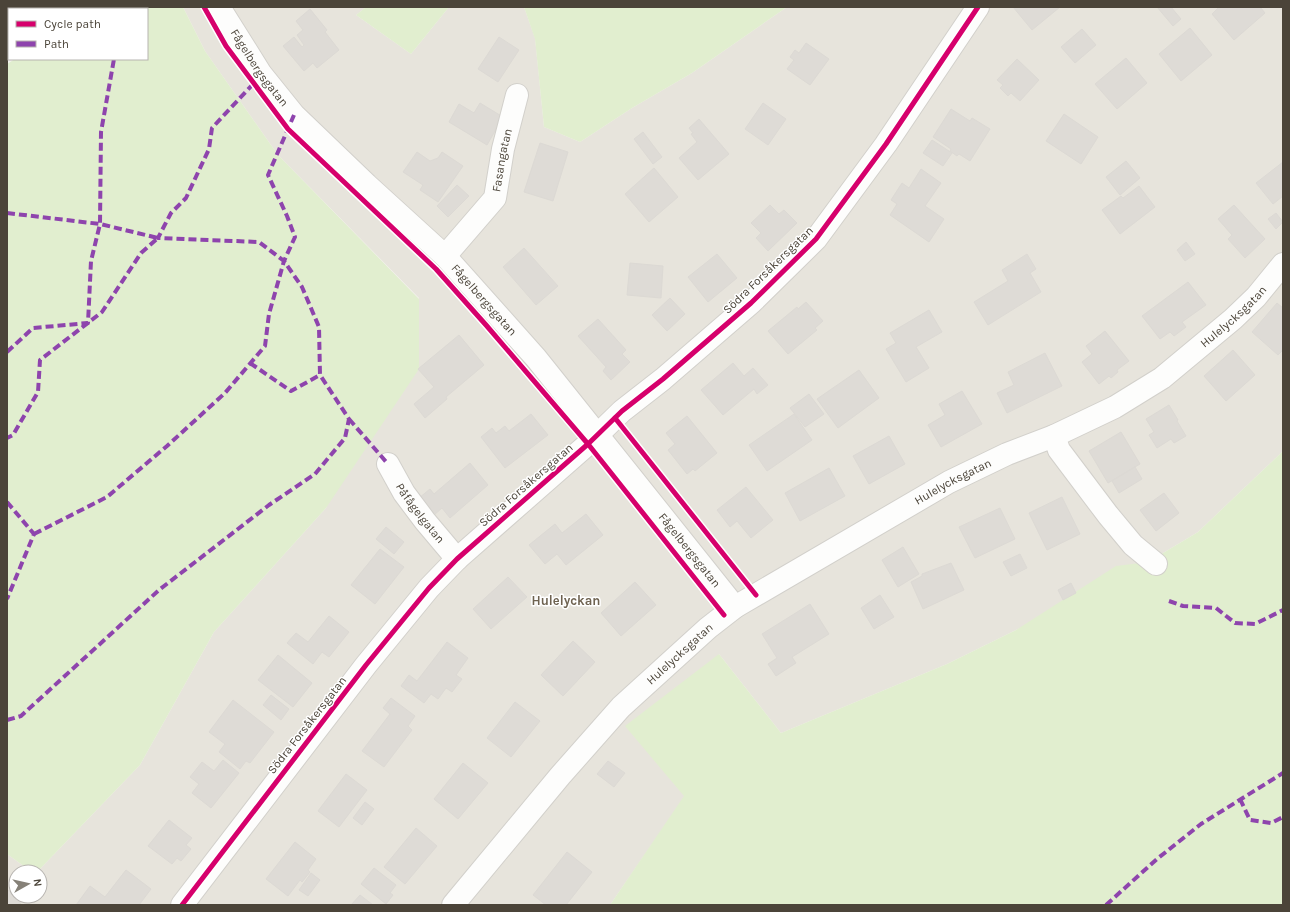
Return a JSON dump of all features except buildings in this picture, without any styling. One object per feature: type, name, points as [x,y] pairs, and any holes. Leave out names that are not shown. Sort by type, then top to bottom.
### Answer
[{"type":"street","name":"Fågelbergsgatan","points":[[219,7],[261,74],[294,115],[367,185],[445,256],[536,358],[735,607]]},
{"type":"street","name":"Södra Forsåkersgatan","points":[[182,905],[366,665],[429,588],[457,559],[598,435],[622,411],[663,379],[751,303],[816,239],[886,144],[978,7]]},
{"type":"street","name":"Fasangatan","points":[[445,256],[494,198],[503,149],[517,95]]},
{"type":"street","name":"Hulelycksgatan","points":[[453,905],[560,776],[621,707],[708,628],[735,607],[949,482],[1007,454],[1054,436],[1115,407],[1162,378],[1233,319],[1256,297],[1283,264]]},
{"type":"street","points":[[1054,436],[1059,450],[1108,515],[1133,545],[1156,564]]},
{"type":"street","name":"Påfågelgatan","points":[[388,464],[404,493],[457,559]]},
{"type":"shaded area","points":[[183,7],[366,7],[356,15],[411,54],[449,7],[524,7],[535,38],[544,127],[580,142],[632,108],[692,73],[787,7],[1283,7],[1283,451],[1198,532],[1148,562],[947,664],[781,733],[719,654],[685,796],[610,905],[7,905],[7,854],[21,864],[8,864],[8,904],[48,904],[48,864],[45,864],[140,765],[214,632],[326,508],[419,298],[278,155],[205,51]]},
{"type":"green space","points":[[183,7],[205,51],[278,155],[419,299],[419,369],[326,508],[214,632],[140,765],[45,864],[21,864],[7,854],[7,64],[13,60],[148,60],[148,8],[80,8]]},
{"type":"green space","points":[[366,7],[449,7],[411,54],[356,15]]},
{"type":"green space","points":[[524,7],[787,7],[692,73],[632,108],[580,142],[544,127],[535,39]]},
{"type":"green space","points":[[1283,451],[1283,905],[610,905],[684,796],[625,726],[719,654],[781,733],[947,664],[1016,630],[1116,566],[1148,562],[1198,532]]},
{"type":"marked path","points":[[7,352],[33,328],[88,323],[91,261],[100,224],[101,132],[114,60]]},
{"type":"marked path","points":[[7,720],[21,716],[159,590],[269,505],[315,474],[345,438],[349,419],[320,375],[319,327],[302,287],[284,261],[259,242],[158,238],[171,213],[186,198],[209,149],[212,128],[254,83]]},
{"type":"marked path","points":[[34,534],[107,497],[167,446],[225,393],[265,346],[269,314],[284,261],[295,237],[268,175],[294,115]]},
{"type":"marked path","points":[[7,213],[100,224],[158,238],[141,253],[102,312],[40,360],[38,392],[13,435],[7,438]]},
{"type":"marked path","points":[[250,363],[291,391],[320,375]]},
{"type":"marked path","points":[[349,419],[388,464]]},
{"type":"marked path","points":[[7,502],[34,534],[7,599]]},
{"type":"marked path","points":[[1169,601],[1183,606],[1216,608],[1235,623],[1255,624],[1283,610]]},
{"type":"marked path","points":[[1106,905],[1157,859],[1201,824],[1283,773]]},
{"type":"marked path","points":[[1240,799],[1250,820],[1271,823],[1283,817]]},
{"type":"cycle path","points":[[204,7],[226,46],[288,129],[436,269],[588,444],[724,615]]},
{"type":"cycle path","points":[[182,905],[366,665],[429,588],[457,559],[588,444],[622,411],[663,379],[751,303],[816,239],[886,144],[978,7]]},
{"type":"cycle path","points":[[615,418],[756,595]]},
{"type":"district","name":"Hulelyckan","points":[[566,600]]}]
